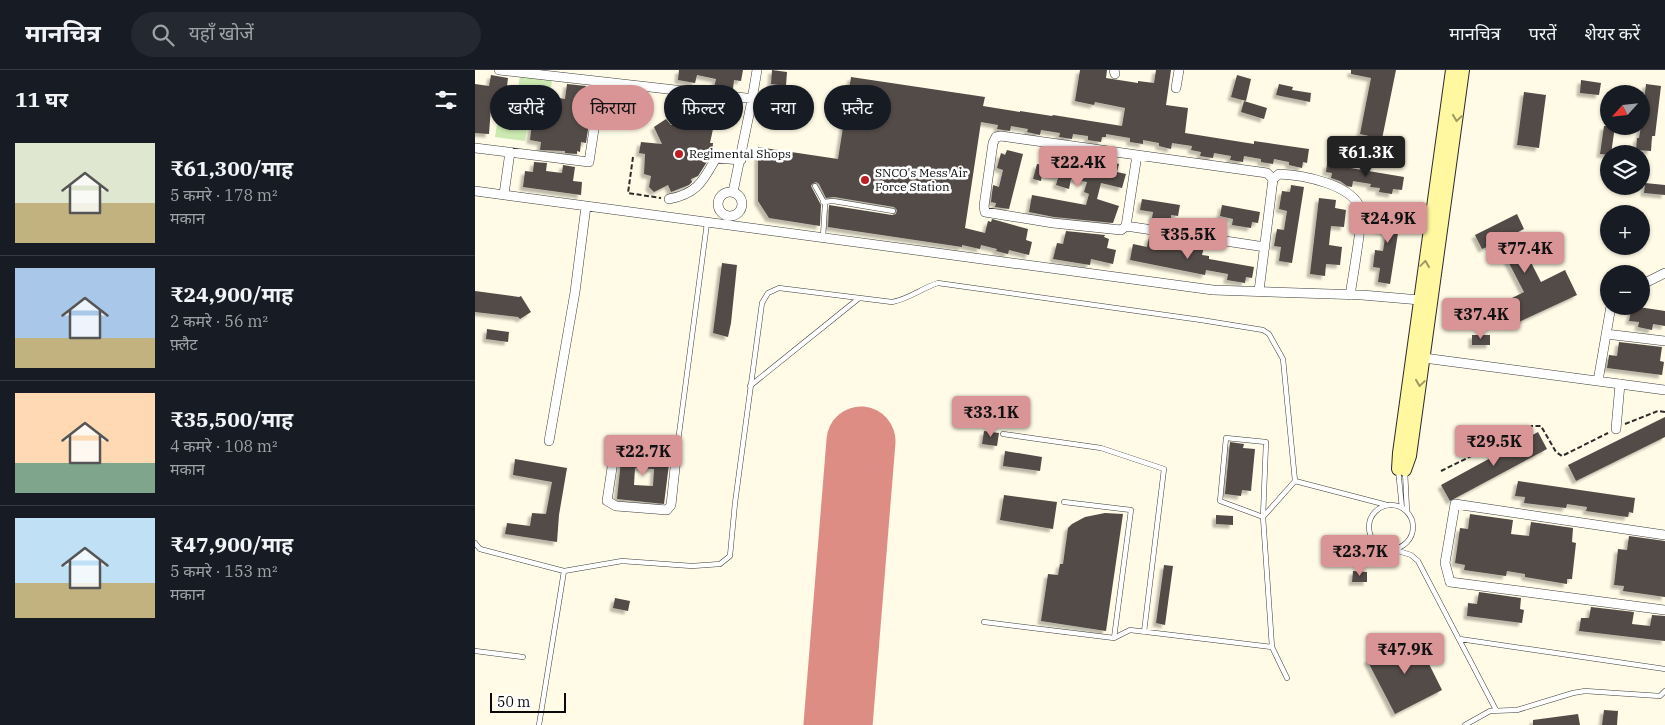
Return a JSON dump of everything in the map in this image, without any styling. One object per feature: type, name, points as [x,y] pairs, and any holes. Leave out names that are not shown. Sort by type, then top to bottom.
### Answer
[{"type":"main road","points":[[1401,469],[1399,453],[1452,70]]},
{"type":"main road","points":[[1401,469],[1410,456],[1463,70]]},
{"type":"street","points":[[499,70],[753,100],[733,192]]},
{"type":"street","points":[[755,85],[757,70]]},
{"type":"street","points":[[1176,88],[1179,70]]},
{"type":"street","points":[[475,148],[589,162],[601,83]]},
{"type":"street","points":[[1137,155],[1126,226],[1121,230],[1053,223],[985,212],[984,206],[993,143],[996,137],[1001,136],[1267,173],[1273,179]]},
{"type":"street","points":[[504,194],[510,152]]},
{"type":"street","points":[[669,198],[681,197],[694,190],[704,180],[717,158],[741,160]]},
{"type":"street","points":[[1259,291],[1273,179],[1279,174],[1310,179],[1346,192],[1354,198],[1362,211],[1350,295]]},
{"type":"street","points":[[475,191],[1213,290],[1350,295],[1420,300]]},
{"type":"street","points":[[724,215],[728,217],[736,215],[741,209],[740,197],[733,192],[723,194],[718,200],[718,207],[724,215],[731,221],[745,226]]},
{"type":"street","points":[[549,441],[575,292],[586,206]]},
{"type":"street","points":[[705,221],[717,220],[724,215]]},
{"type":"street","points":[[1126,226],[1265,248]]},
{"type":"street","points":[[1650,280],[1665,273]]},
{"type":"street","points":[[1598,381],[1609,315]]},
{"type":"street","points":[[1606,334],[1665,341]]},
{"type":"street","points":[[1424,358],[1665,390]]},
{"type":"street","points":[[1616,429],[1620,384]]},
{"type":"street","points":[[617,441],[677,449],[671,506],[667,510],[616,506],[607,501],[617,441]]},
{"type":"street","points":[[1665,535],[1455,504],[1445,563],[1450,582],[1665,610]]},
{"type":"lane","points":[[815,186],[823,202],[823,237]]},
{"type":"lane","points":[[823,202],[833,201],[893,210]]},
{"type":"lane","points":[[677,449],[705,221]]},
{"type":"lane","points":[[475,542],[480,549],[564,571],[622,561],[691,566],[720,564],[730,556],[735,503],[762,302],[768,293],[779,288],[892,302],[903,300],[938,283],[1263,330],[1269,334],[1283,359],[1295,481],[1263,518]]},
{"type":"lane","points":[[750,386],[858,298]]},
{"type":"lane","points":[[1003,434],[1101,448],[1164,469],[1144,632]]},
{"type":"lane","points":[[1263,518],[1220,501],[1226,438],[1265,442],[1263,518],[1272,647],[1287,678]]},
{"type":"lane","points":[[1392,549],[1403,545],[1410,537],[1413,526],[1412,520],[1404,509],[1401,469]]},
{"type":"lane","points":[[1295,481],[1404,509]]},
{"type":"lane","points":[[1064,502],[1131,510],[1114,638]]},
{"type":"lane","points":[[1387,505],[1373,514],[1369,526],[1375,542],[1386,548],[1411,555],[1418,561],[1496,710]]},
{"type":"lane","points":[[539,725],[564,571]]},
{"type":"lane","points":[[984,622],[1114,638],[1130,630],[1272,647]]},
{"type":"lane","points":[[1460,639],[1665,669]]},
{"type":"lane","points":[[475,651],[523,657]]},
{"type":"lane","points":[[1465,725],[1490,711],[1517,710],[1585,691],[1663,697],[1665,691]]},
{"type":"path","points":[[633,157],[628,193],[669,198]]},
{"type":"path","points":[[1441,471],[1532,426],[1541,426],[1556,452],[1562,456],[1616,429],[1658,411],[1665,412]]},
{"type":"green space","points":[[520,76],[552,80],[551,85],[519,85]]},
{"type":"green space","points":[[496,130],[527,130],[525,141],[495,137]]},
{"type":"building","points":[[679,70],[743,70],[741,81],[734,80],[733,85],[715,85],[716,79],[697,75],[695,83],[678,80]]},
{"type":"building","points":[[772,70],[787,72],[786,85],[771,84]]},
{"type":"building","name":"SNCO's Mess Air Force Station","points":[[1080,70],[1107,70],[1106,78],[1138,83],[1138,81],[1154,83],[1156,70],[1171,70],[1166,105],[1188,108],[1185,133],[1254,144],[1254,141],[1309,149],[1307,163],[1303,162],[1302,168],[1289,165],[1289,162],[1274,159],[1273,164],[1261,162],[1261,159],[1244,156],[1243,162],[1230,160],[1231,156],[1214,153],[1213,158],[1200,156],[1201,152],[1191,150],[1192,146],[1172,143],[1171,149],[1159,146],[1159,143],[1143,140],[1143,144],[1130,142],[1130,138],[1106,134],[1106,137],[1102,137],[1101,142],[1088,140],[1088,136],[1073,134],[1072,139],[1059,137],[1060,133],[1041,130],[1040,135],[1027,132],[1028,129],[1011,126],[1010,131],[997,129],[998,125],[981,122],[965,228],[985,233],[988,221],[991,222],[992,219],[1028,229],[1026,240],[1032,242],[1029,255],[1009,250],[1008,254],[981,245],[980,249],[962,245],[962,247],[828,227],[829,205],[892,215],[896,214],[897,210],[894,207],[834,197],[826,198],[816,182],[811,186],[821,205],[820,226],[769,218],[758,201],[758,147],[838,159],[843,130],[891,130],[891,85],[850,85],[851,77],[985,97],[983,106],[1122,126],[1125,108],[1095,102],[1094,105],[1075,101]]},
{"type":"building","points":[[1351,70],[1396,70],[1382,139],[1360,134],[1371,78],[1351,74]]},
{"type":"building","points":[[491,75],[508,78],[507,85],[490,85],[489,134],[475,133],[475,84],[489,86]]},
{"type":"building","points":[[1237,75],[1251,79],[1246,101],[1231,97]]},
{"type":"building","points":[[1581,80],[1601,83],[1599,95],[1580,93]]},
{"type":"building","points":[[567,84],[576,85],[572,85],[572,130],[588,130],[586,143],[581,142],[580,152],[577,151],[577,154],[565,153],[565,151],[540,150],[541,142],[530,140],[531,130],[562,130],[562,98],[565,99]]},
{"type":"building","points":[[1279,84],[1293,87],[1292,90],[1311,93],[1310,102],[1276,95]]},
{"type":"building","points":[[1646,84],[1661,86],[1655,136],[1652,136],[1651,151],[1650,145],[1636,145],[1637,138],[1639,138],[1640,135],[1650,135],[1650,85]]},
{"type":"building","points":[[1524,92],[1546,95],[1539,148],[1517,145]]},
{"type":"building","points":[[1244,101],[1267,108],[1264,119],[1241,112]]},
{"type":"building","name":"Regimental Shops","points":[[664,120],[664,130],[713,130],[710,143],[713,143],[712,154],[698,176],[691,179],[692,182],[689,185],[671,192],[668,185],[654,192],[649,187],[651,176],[644,174],[645,154],[639,153],[641,142],[662,144],[654,127]]},
{"type":"building","points":[[1603,135],[1614,135],[1612,145],[1601,145]]},
{"type":"building","points":[[1007,150],[1023,154],[1009,209],[995,207],[996,203],[991,202],[993,185],[999,187],[1003,170],[997,168],[1001,153],[1005,155]]},
{"type":"building","points":[[1046,152],[1104,163],[1104,160],[1119,164],[1117,172],[1126,174],[1122,188],[1101,183],[1097,199],[1119,206],[1113,223],[1054,217],[1029,212],[1032,195],[1086,205],[1089,194],[1084,192],[1087,182],[1071,179],[1069,189],[1056,185],[1058,178],[1042,174],[1041,181],[1033,179],[1037,164],[1043,165]]},
{"type":"building","points":[[534,162],[547,163],[546,171],[562,173],[563,165],[575,167],[573,181],[582,182],[581,195],[523,187],[525,171],[533,172]]},
{"type":"building","points":[[1327,164],[1404,177],[1402,190],[1393,189],[1392,194],[1379,192],[1380,188],[1370,187],[1371,184],[1353,181],[1352,187],[1347,186],[1331,178],[1332,173],[1326,172]]},
{"type":"building","points":[[1650,184],[1665,185],[1665,195],[1650,194]]},
{"type":"building","points":[[1291,185],[1304,187],[1292,263],[1279,261],[1281,247],[1274,246],[1277,229],[1284,230],[1287,211],[1279,209],[1282,191],[1290,192]]},
{"type":"building","points":[[1319,198],[1336,200],[1335,208],[1346,210],[1344,227],[1331,226],[1329,245],[1342,247],[1340,265],[1326,264],[1325,276],[1310,274]]},
{"type":"building","points":[[1142,199],[1180,205],[1178,216],[1171,215],[1171,221],[1152,218],[1153,212],[1140,210]]},
{"type":"building","points":[[1222,205],[1260,212],[1258,223],[1252,222],[1251,228],[1232,225],[1233,219],[1220,216]]},
{"type":"building","points":[[1390,206],[1402,208],[1390,284],[1378,282],[1380,268],[1373,267],[1375,250],[1383,251],[1386,232],[1378,230],[1381,212],[1389,213]]},
{"type":"building","points":[[1517,214],[1524,229],[1516,233],[1541,282],[1565,270],[1577,295],[1510,326],[1500,304],[1524,292],[1498,242],[1482,249],[1475,235]]},
{"type":"building","points":[[1066,231],[1105,235],[1104,237],[1109,239],[1107,248],[1116,250],[1113,264],[1091,259],[1090,265],[1053,259],[1057,243],[1063,244]]},
{"type":"building","points":[[1149,237],[1166,240],[1164,247],[1184,251],[1185,243],[1204,247],[1202,255],[1209,256],[1209,259],[1254,267],[1252,278],[1246,277],[1245,283],[1227,280],[1228,274],[1206,270],[1205,275],[1130,260],[1133,244],[1147,247]]},
{"type":"building","points":[[722,263],[737,265],[728,337],[713,333]]},
{"type":"building","points":[[475,291],[521,296],[531,312],[520,319],[518,317],[475,312]]},
{"type":"building","points":[[1650,309],[1665,311],[1665,326],[1653,324],[1652,330],[1638,327],[1639,322],[1629,321],[1630,315],[1650,315]]},
{"type":"building","points":[[487,329],[509,332],[508,342],[486,339]]},
{"type":"building","points":[[1472,335],[1490,335],[1490,345],[1472,345]]},
{"type":"building","points":[[1619,342],[1662,347],[1660,361],[1664,362],[1662,375],[1607,368],[1609,355],[1617,356]]},
{"type":"building","points":[[1665,417],[1665,437],[1576,481],[1568,465]]},
{"type":"building","points":[[984,431],[999,433],[997,446],[982,444]]},
{"type":"building","points":[[1538,432],[1547,449],[1450,501],[1441,485]]},
{"type":"building","points":[[1230,442],[1244,444],[1243,448],[1255,449],[1251,491],[1242,490],[1241,496],[1225,494]]},
{"type":"building","points":[[622,451],[670,456],[664,504],[617,499]],"holes":[[[635,468],[654,469],[653,486],[634,485]]]},
{"type":"building","points":[[1005,451],[1042,457],[1040,471],[1003,466]]},
{"type":"building","points":[[515,459],[567,468],[559,515],[557,542],[505,534],[507,523],[530,526],[532,513],[546,514],[552,482],[513,475]]},
{"type":"building","points":[[1518,481],[1635,498],[1633,513],[1629,512],[1628,517],[1586,511],[1587,507],[1567,504],[1566,508],[1524,503],[1525,497],[1515,496]]},
{"type":"building","points":[[1004,495],[1057,502],[1053,529],[1000,520]]},
{"type":"building","points":[[1105,513],[1123,514],[1106,631],[1041,621],[1048,574],[1058,575],[1060,564],[1063,564],[1068,528],[1085,517]]},
{"type":"building","points":[[1470,514],[1513,520],[1511,534],[1529,536],[1531,522],[1573,528],[1572,542],[1576,543],[1572,579],[1567,579],[1567,584],[1525,577],[1525,574],[1507,571],[1506,576],[1464,570],[1465,565],[1455,563],[1460,528],[1468,529]]},
{"type":"building","points":[[1216,515],[1233,516],[1233,525],[1216,524]]},
{"type":"building","points":[[1629,536],[1665,541],[1665,597],[1623,591],[1624,586],[1614,585],[1618,549],[1627,550]]},
{"type":"building","points":[[1164,565],[1173,566],[1165,625],[1156,623]]},
{"type":"building","points":[[1353,571],[1367,572],[1367,582],[1352,582]]},
{"type":"building","points":[[1479,592],[1521,598],[1520,609],[1524,610],[1522,623],[1467,616],[1468,603],[1477,604]]},
{"type":"building","points":[[615,598],[630,601],[628,611],[613,608]]},
{"type":"building","points":[[1591,607],[1634,612],[1632,624],[1650,626],[1652,615],[1665,616],[1665,641],[1579,631],[1581,618],[1589,618]]},
{"type":"building","points":[[1415,636],[1442,690],[1395,714],[1367,660]]},
{"type":"building","points":[[1604,710],[1618,711],[1617,725],[1602,725]]},
{"type":"building","points":[[1578,714],[1580,725],[1533,725],[1533,720]]},
{"type":"runway","points":[[838,725],[861,441]]},
{"type":"place","name":"Regimental Shops","points":[[679,154]]},
{"type":"place","name":"SNCO's Mess Air Force Station","points":[[865,180]]}]
